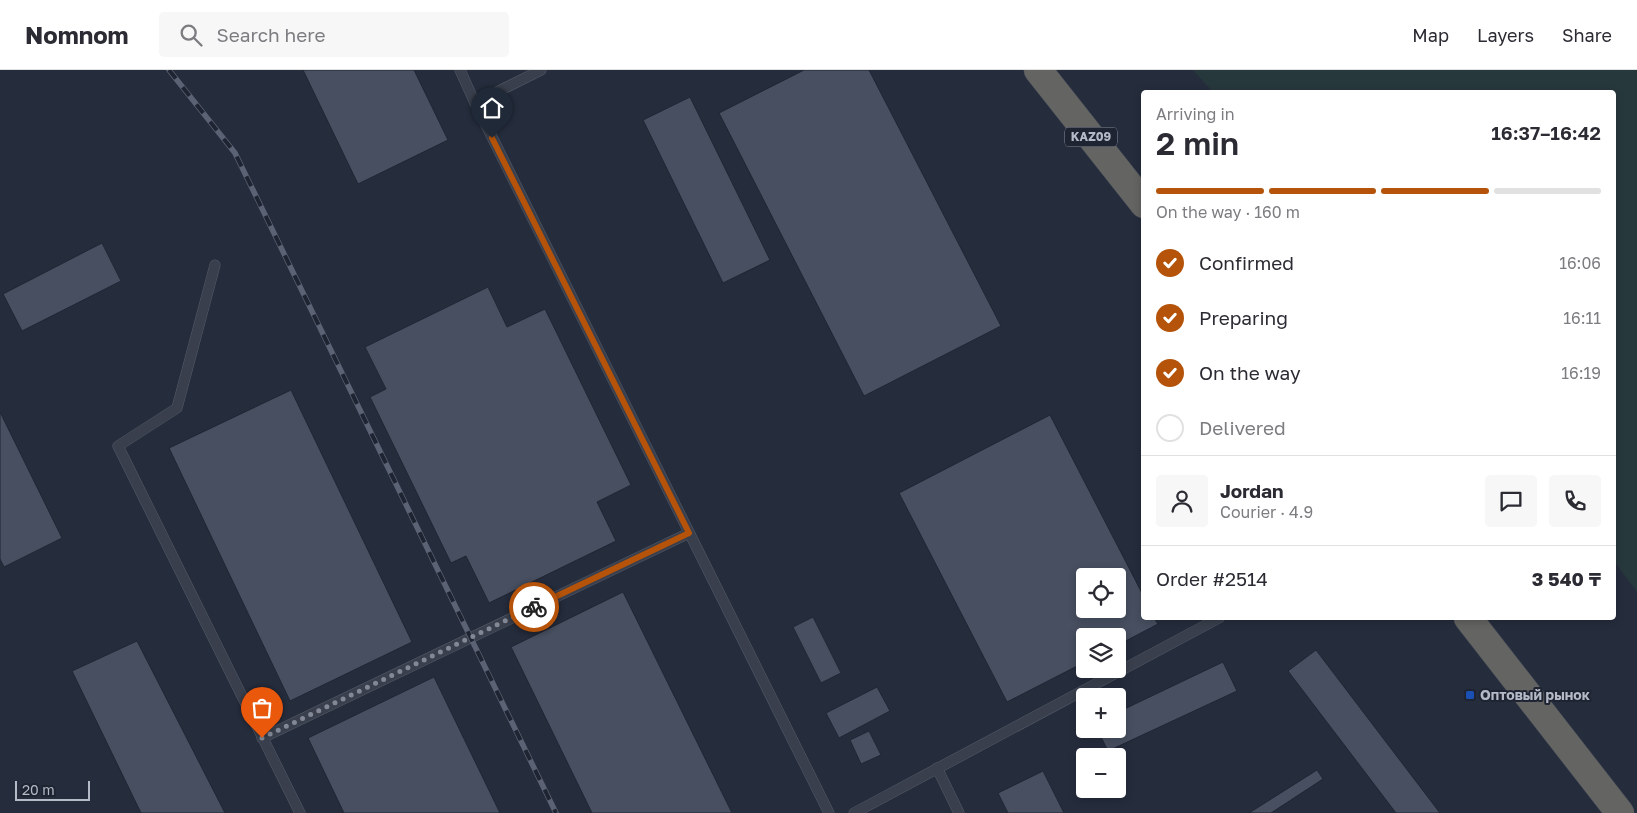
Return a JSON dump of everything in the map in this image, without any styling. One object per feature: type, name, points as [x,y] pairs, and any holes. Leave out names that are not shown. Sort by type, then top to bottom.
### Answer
[{"type":"highway","name":"KAZ09","points":[[1038,70],[1141,200]]},
{"type":"highway","points":[[1470,620],[1620,813]]},
{"type":"lane","points":[[460,70],[829,813]]},
{"type":"lane","points":[[475,103],[541,70]]},
{"type":"lane","points":[[215,265],[177,408],[118,446],[300,813]]},
{"type":"lane","points":[[262,738],[689,533]]},
{"type":"lane","points":[[854,813],[1214,620]]},
{"type":"lane","points":[[937,768],[959,813]]},
{"type":"shaded area","points":[[1193,70],[1637,70],[1637,592],[1616,564],[1616,90],[1211,90]]},
{"type":"building","points":[[303,70],[414,70],[448,140],[358,184]]},
{"type":"building","points":[[804,70],[869,70],[1001,326],[864,396],[719,113]]},
{"type":"building","points":[[690,97],[770,260],[723,283],[643,120]]},
{"type":"building","points":[[102,243],[121,281],[22,331],[3,294]]},
{"type":"building","points":[[488,287],[507,327],[545,309],[631,485],[597,502],[616,541],[489,603],[466,556],[451,563],[370,397],[386,389],[365,347]]},
{"type":"building","points":[[291,390],[412,642],[290,701],[169,448]]},
{"type":"building","points":[[0,412],[62,538],[4,567],[0,559]]},
{"type":"building","points":[[1050,415],[1141,591],[1141,620],[1155,620],[1158,624],[1126,641],[1126,628],[1076,628],[1076,667],[1007,702],[899,493]]},
{"type":"building","points":[[623,592],[732,813],[592,813],[511,647]]},
{"type":"building","points":[[813,617],[841,673],[821,683],[793,627]]},
{"type":"building","points":[[137,641],[225,813],[141,813],[72,671]]},
{"type":"building","points":[[1316,650],[1440,813],[1396,813],[1288,671]]},
{"type":"building","points":[[1223,662],[1237,691],[1114,748],[1106,748],[1102,738],[1126,738],[1126,708]]},
{"type":"building","points":[[434,677],[500,813],[344,813],[308,738]]},
{"type":"building","points":[[877,687],[890,711],[839,738],[826,713]]},
{"type":"building","points":[[869,731],[881,755],[861,764],[850,740]]},
{"type":"building","points":[[1317,770],[1323,779],[1271,813],[1249,813]]},
{"type":"building","points":[[1043,771],[1064,813],[1008,813],[998,793]]},
{"type":"railway","points":[[169,70],[235,153],[556,813]]},
{"type":"way so far","points":[[262,738],[534,607]]},
{"type":"place","name":"Оптовый рынок","points":[[1470,695]]},
{"type":"route","points":[[492,138],[689,533],[534,607]]}]
